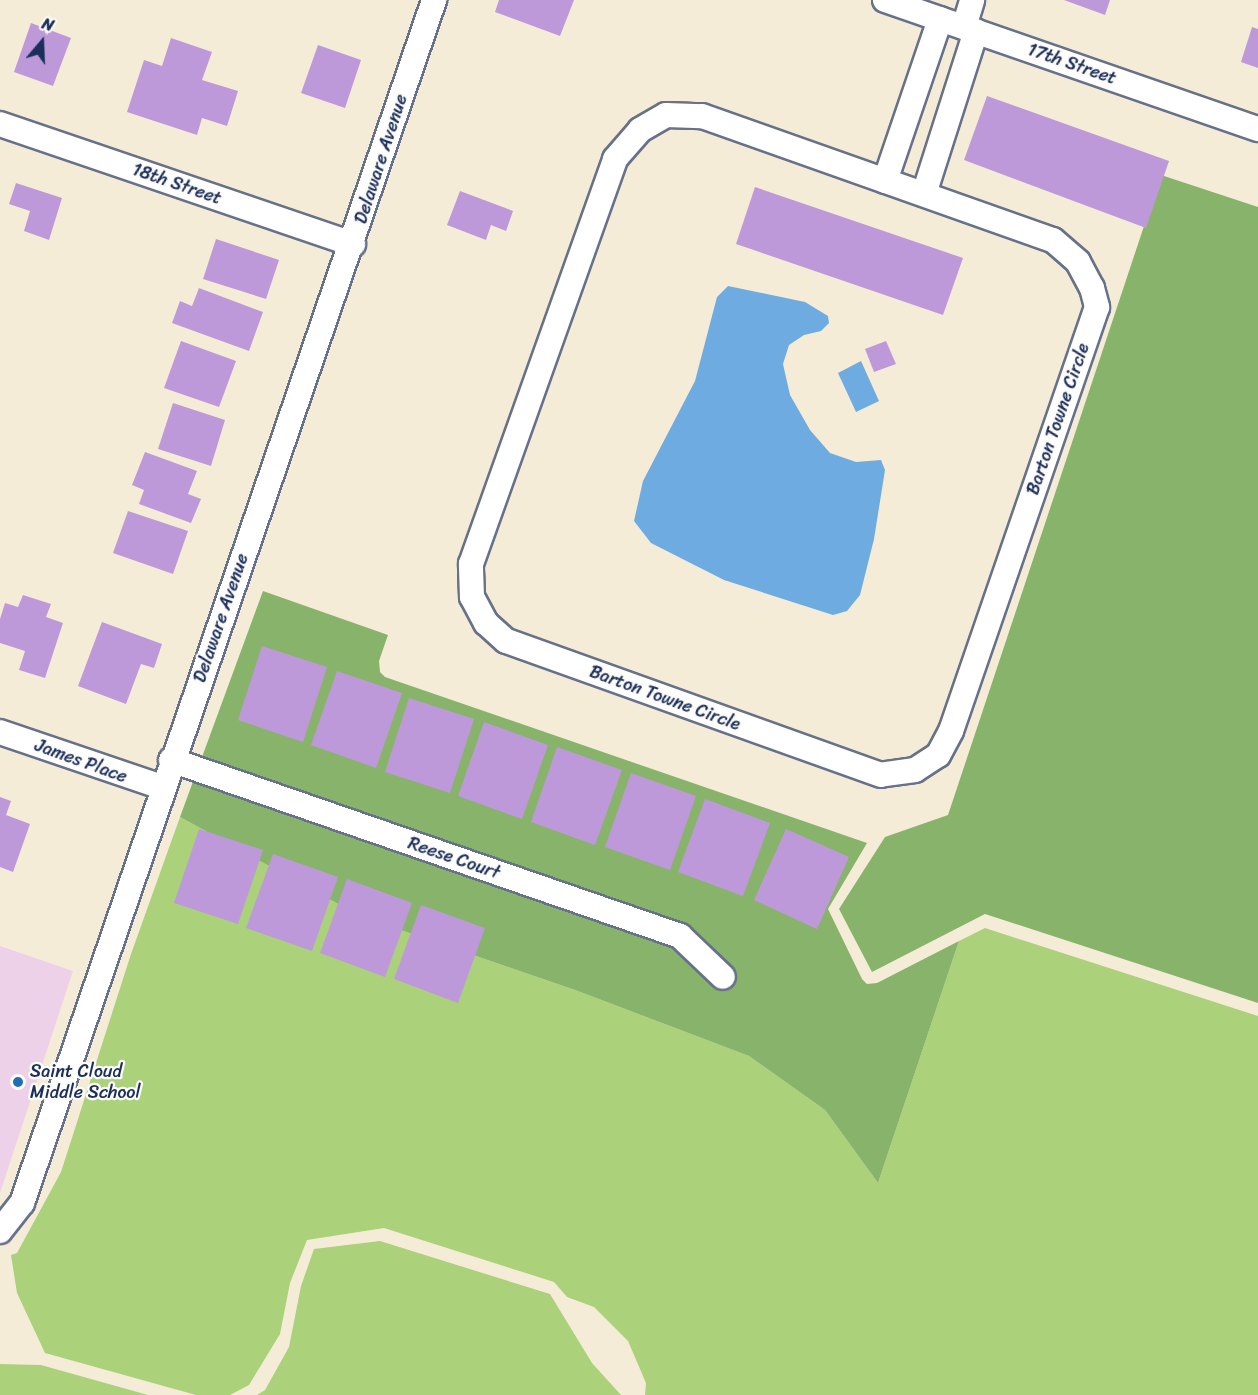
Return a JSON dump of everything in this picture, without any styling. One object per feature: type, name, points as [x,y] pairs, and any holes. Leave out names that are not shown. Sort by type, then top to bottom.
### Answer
[{"type":"street","name":"Delaware Avenue","points":[[0,1231],[22,1203],[171,760],[353,244],[434,0]]},
{"type":"street","name":"17th Street","points":[[885,0],[1258,129]]},
{"type":"street","points":[[924,194],[970,29],[972,0]]},
{"type":"street","points":[[885,181],[940,19]]},
{"type":"street","name":"Barton Towne Circle","points":[[666,115],[702,116],[885,181],[1053,240],[1078,262],[1092,288],[1097,307],[951,731],[938,756],[915,770],[880,775],[506,641],[486,623],[472,597],[471,564],[619,154],[640,130],[666,115]]},
{"type":"street","name":"18th Street","points":[[0,124],[353,244]]},
{"type":"street","name":"James Place","points":[[0,732],[162,787]]},
{"type":"street","name":"Reese Court","points":[[171,760],[680,936],[723,977]]},
{"type":"shaded area","name":"Saint Cloud Middle School","points":[[0,946],[73,971],[0,1193]]},
{"type":"green space","points":[[1161,175],[1258,207],[1258,1003],[985,914],[872,972],[839,909],[885,837],[948,815]]},
{"type":"green space","points":[[263,591],[388,635],[379,661],[380,672],[385,677],[867,843],[828,909],[862,979],[867,984],[877,983],[959,941],[878,1183],[825,1110],[749,1056],[575,990],[360,916],[180,817]]},
{"type":"green space","points":[[180,817],[360,916],[575,990],[749,1056],[825,1110],[878,1183],[959,941],[985,928],[1258,1016],[1258,1395],[645,1395],[646,1383],[628,1341],[594,1307],[567,1297],[554,1282],[384,1228],[307,1240],[290,1283],[280,1334],[249,1385],[230,1395],[196,1395],[45,1353],[17,1293],[11,1255],[17,1253],[61,1172],[131,954]]},
{"type":"green space","points":[[380,1241],[550,1294],[592,1363],[621,1395],[257,1395],[265,1390],[289,1347],[301,1286],[314,1249]]},
{"type":"green space","points":[[0,1364],[41,1365],[148,1395],[0,1395]]},
{"type":"water","points":[[728,286],[805,302],[828,316],[829,323],[821,331],[804,335],[789,345],[783,364],[790,395],[810,430],[830,453],[856,462],[881,460],[885,470],[874,539],[860,595],[847,611],[833,615],[724,580],[651,543],[634,521],[643,481],[695,381],[717,297]]},
{"type":"water","points":[[861,361],[879,401],[856,412],[838,373]]},
{"type":"building","points":[[499,0],[574,0],[560,36],[495,12]]},
{"type":"building","points":[[1064,0],[1110,0],[1105,15]]},
{"type":"building","points":[[31,23],[71,38],[53,86],[14,72]]},
{"type":"building","points":[[1252,27],[1258,29],[1258,68],[1241,62]]},
{"type":"building","points":[[171,38],[212,52],[202,80],[238,91],[227,126],[202,118],[197,135],[127,112],[144,60],[162,66]]},
{"type":"building","points":[[318,45],[361,60],[345,108],[301,93]]},
{"type":"building","points":[[987,96],[1169,161],[1146,228],[964,160]]},
{"type":"building","points":[[16,183],[62,198],[49,240],[24,231],[30,211],[9,204]]},
{"type":"building","points":[[755,187],[963,258],[943,315],[736,244]]},
{"type":"building","points":[[460,191],[513,211],[506,231],[491,225],[486,240],[447,225]]},
{"type":"building","points":[[216,239],[279,260],[266,299],[203,279]]},
{"type":"building","points":[[199,288],[263,312],[249,351],[172,323],[180,301],[192,306]]},
{"type":"building","points":[[181,341],[236,361],[219,407],[164,388]]},
{"type":"building","points":[[886,341],[896,364],[874,372],[865,349]]},
{"type":"building","points":[[173,403],[225,420],[211,466],[158,449]]},
{"type":"building","points":[[145,452],[197,471],[188,494],[201,499],[191,523],[139,504],[144,490],[132,485]]},
{"type":"building","points":[[128,511],[188,531],[173,574],[113,553]]},
{"type":"building","points":[[23,595],[51,604],[46,617],[63,623],[45,678],[19,670],[25,651],[0,643],[0,619],[5,603],[18,607]]},
{"type":"building","points":[[102,622],[162,644],[154,668],[141,664],[126,704],[78,686]]},
{"type":"building","points":[[262,646],[327,667],[303,742],[238,720]]},
{"type":"building","points":[[337,671],[402,693],[376,768],[311,745]]},
{"type":"building","points":[[409,698],[474,719],[450,793],[385,772]]},
{"type":"building","points":[[484,722],[548,745],[522,819],[458,796]]},
{"type":"building","points":[[557,747],[622,770],[595,845],[531,822]]},
{"type":"building","points":[[631,773],[696,796],[670,870],[605,847]]},
{"type":"building","points":[[0,797],[11,801],[6,815],[30,824],[13,872],[0,867]]},
{"type":"building","points":[[705,799],[770,823],[743,896],[678,872]]},
{"type":"building","points":[[199,829],[263,850],[238,924],[174,903]]},
{"type":"building","points":[[786,829],[849,857],[817,929],[754,900]]},
{"type":"building","points":[[273,854],[338,877],[312,951],[246,928]]},
{"type":"building","points":[[347,879],[412,903],[385,977],[320,953]]},
{"type":"building","points":[[421,905],[485,928],[458,1003],[394,979]]},
{"type":"place","name":"Saint Cloud Middle School","points":[[18,1082]]}]
